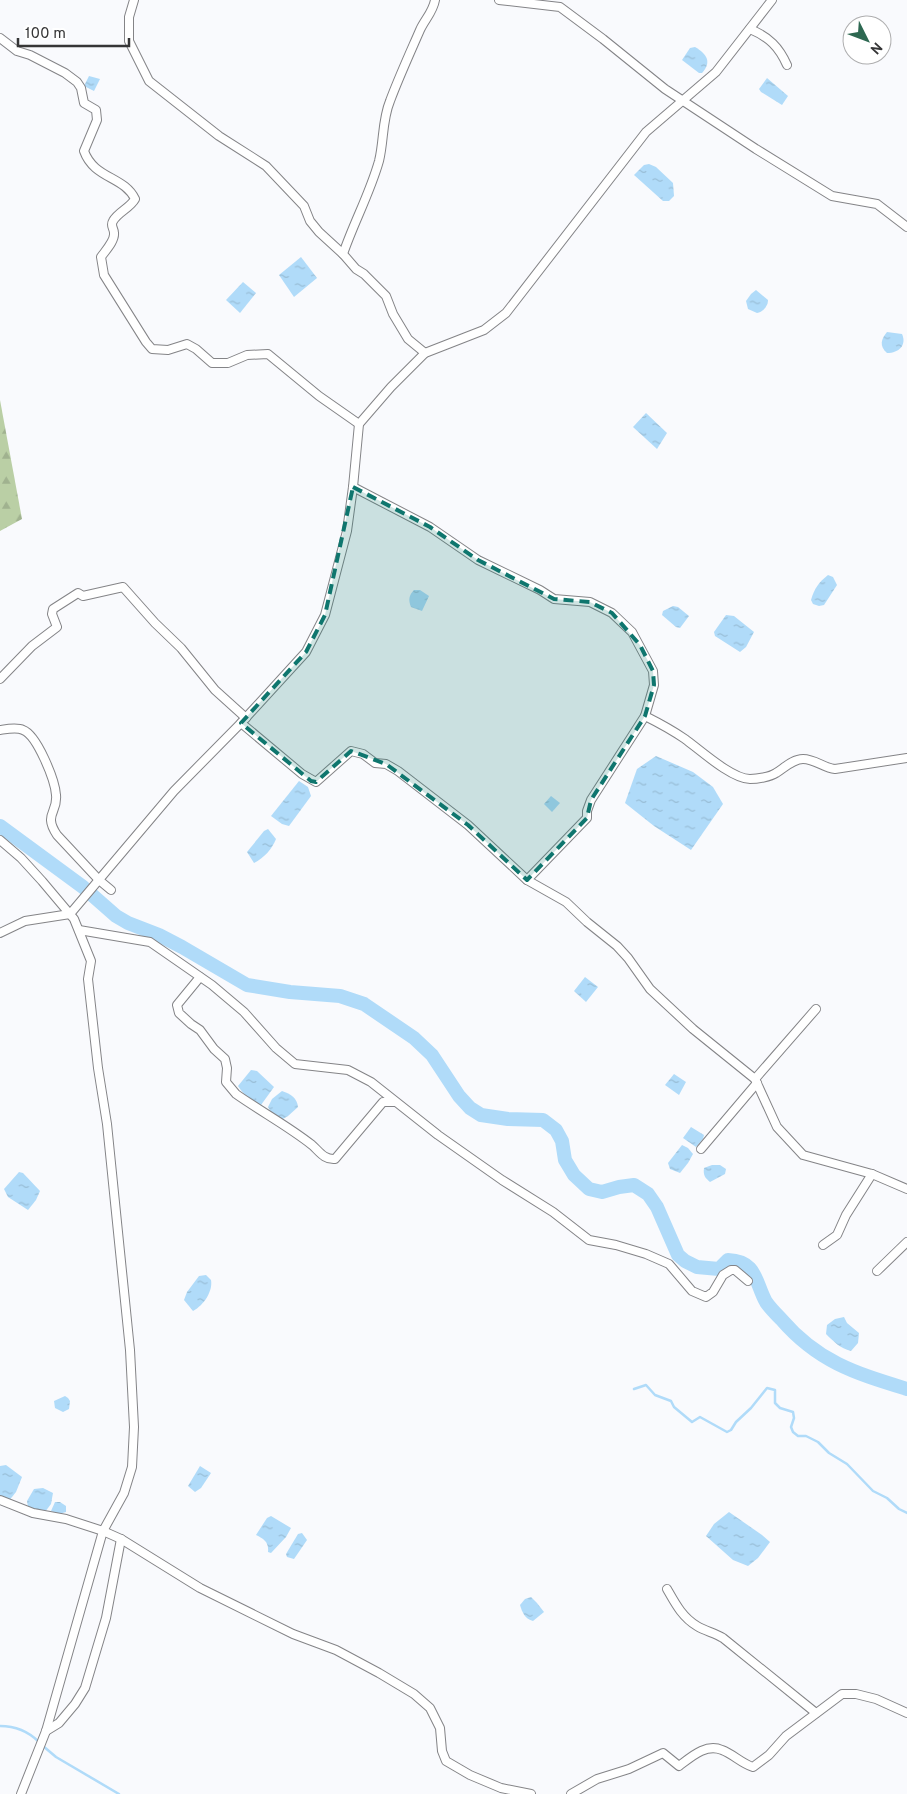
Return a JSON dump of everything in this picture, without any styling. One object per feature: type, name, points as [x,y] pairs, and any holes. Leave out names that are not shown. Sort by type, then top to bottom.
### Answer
[{"type":"street","points":[[134,0],[129,17],[129,40],[149,81],[219,136],[266,166],[304,206],[310,221],[319,232],[386,296],[393,314],[408,339],[425,354]]},
{"type":"street","points":[[343,254],[372,185],[379,159],[389,102],[422,28],[434,9],[435,0]]},
{"type":"street","points":[[499,0],[560,7],[665,89],[756,149],[832,196],[877,204],[907,227]]},
{"type":"street","points":[[0,933],[25,921],[70,914],[174,791],[306,652],[325,615],[344,541],[353,488],[360,424],[391,387],[425,354],[484,330],[506,313],[646,132],[716,72],[772,0]]},
{"type":"street","points":[[750,29],[760,33],[776,46],[781,51],[787,65]]},
{"type":"street","points":[[0,38],[17,50],[30,55],[77,82],[81,88],[84,103],[96,110],[98,114],[84,151],[87,158],[101,173],[128,188],[135,198],[133,203],[113,220],[114,234],[101,257],[104,275],[152,349],[168,350],[187,344],[212,363],[228,363],[247,355],[268,354],[319,396],[360,424]]},
{"type":"street","points":[[353,488],[430,527],[478,560],[554,598],[590,602],[612,613],[632,632],[653,671],[654,685],[645,716],[591,800],[587,811],[587,818],[527,880]]},
{"type":"street","points":[[0,679],[32,646],[57,627],[52,614],[53,609],[78,592],[83,596],[90,596],[123,587],[155,623],[181,648],[215,690],[243,720],[311,781],[316,782],[351,751],[363,754],[375,763],[386,764],[405,777],[468,825],[527,880],[566,902],[617,946],[650,989],[693,1029],[756,1081],[778,1128],[802,1155],[872,1174],[907,1189]]},
{"type":"street","points":[[645,716],[667,728],[742,778],[751,779],[774,774],[800,759],[811,760],[826,768],[835,770],[907,758]]},
{"type":"street","points":[[0,730],[23,729],[34,738],[53,782],[56,796],[50,817],[52,827],[57,835],[99,880],[112,890]]},
{"type":"street","points":[[0,840],[21,858],[70,914],[91,961],[88,979],[98,1068],[107,1124],[130,1350],[134,1427],[132,1467],[124,1493],[104,1530],[45,1734],[21,1794]]},
{"type":"street","points":[[78,930],[150,942],[200,976],[244,1012],[276,1048],[295,1064],[348,1070],[371,1082],[394,1102],[502,1180],[553,1212],[589,1240],[616,1245],[669,1264],[692,1291],[706,1297],[713,1292],[723,1275],[732,1270],[735,1270],[748,1281]]},
{"type":"street","points":[[200,976],[177,1004],[179,1013],[200,1030],[214,1049],[225,1059],[228,1068],[226,1082],[236,1094],[292,1131],[324,1156],[335,1159],[383,1102],[394,1102]]},
{"type":"street","points":[[701,1148],[816,1010]]},
{"type":"street","points":[[823,1246],[837,1235],[846,1215],[872,1174]]},
{"type":"street","points":[[877,1271],[907,1242]]},
{"type":"street","points":[[0,1500],[32,1513],[66,1519],[104,1530],[200,1588],[293,1634],[336,1650],[414,1694],[430,1708],[440,1728],[442,1750],[446,1761],[470,1775],[501,1788],[530,1794]]},
{"type":"street","points":[[45,1734],[59,1723],[75,1704],[85,1688],[106,1618],[121,1540]]},
{"type":"street","points":[[667,1589],[681,1613],[698,1627],[723,1638],[816,1713]]},
{"type":"street","points":[[570,1794],[597,1779],[629,1769],[663,1753],[679,1766],[708,1747],[721,1749],[744,1764],[753,1767],[769,1755],[786,1736],[842,1694],[856,1694],[876,1699],[907,1713]]},
{"type":"highlighted area","points":[[353,487],[430,527],[478,560],[554,599],[590,602],[612,613],[640,645],[653,671],[654,685],[645,716],[591,800],[587,818],[527,880],[468,825],[386,764],[351,751],[316,782],[311,781],[241,723],[306,652],[325,615]]},
{"type":"green space","points":[[0,400],[22,519],[0,531]]},
{"type":"water","points":[[695,47],[703,52],[707,58],[707,65],[702,73],[699,73],[682,60],[690,48]]},
{"type":"water","points":[[89,76],[100,79],[94,91],[84,86]]},
{"type":"water","points":[[767,78],[788,96],[782,105],[759,89]]},
{"type":"water","points":[[649,164],[656,167],[673,183],[674,196],[669,201],[663,201],[634,175],[644,165]]},
{"type":"water","points":[[301,257],[317,278],[294,297],[279,275]]},
{"type":"water","points":[[243,282],[256,293],[240,313],[226,300]]},
{"type":"water","points":[[756,290],[768,300],[765,308],[757,313],[748,309],[746,301]]},
{"type":"water","points":[[887,332],[902,334],[903,345],[895,352],[887,353],[883,348],[882,340]]},
{"type":"water","points":[[646,413],[667,433],[657,449],[633,427]]},
{"type":"water","points":[[828,575],[833,577],[837,585],[824,605],[813,604],[811,600],[815,589]]},
{"type":"water","points":[[414,590],[420,590],[429,596],[422,611],[411,607],[409,598]]},
{"type":"water","points":[[673,606],[678,607],[689,616],[680,628],[676,627],[662,615],[663,611]]},
{"type":"water","points":[[726,615],[734,616],[754,632],[746,647],[740,652],[715,636],[714,632]]},
{"type":"water","points":[[656,756],[693,772],[713,787],[723,804],[691,850],[654,826],[625,803],[637,769]]},
{"type":"water","points":[[299,781],[308,787],[311,796],[289,826],[282,824],[271,816]]},
{"type":"water","points":[[551,796],[560,803],[552,812],[544,804]]},
{"type":"water","points":[[268,829],[276,839],[267,853],[254,863],[247,852],[264,831]]},
{"type":"water","points":[[585,977],[598,987],[586,1002],[574,991]]},
{"type":"water","points":[[251,1070],[257,1071],[274,1087],[261,1105],[254,1102],[238,1086]]},
{"type":"water","points":[[674,1074],[686,1082],[679,1095],[665,1085]]},
{"type":"water","points":[[282,1091],[293,1097],[298,1107],[281,1120],[272,1114],[268,1107],[272,1099]]},
{"type":"water","points":[[691,1127],[704,1135],[696,1147],[683,1138]]},
{"type":"water","points":[[682,1145],[693,1154],[680,1173],[670,1169],[668,1163]]},
{"type":"water","points":[[720,1165],[726,1169],[725,1174],[710,1182],[705,1176],[704,1168]]},
{"type":"water","points":[[19,1172],[23,1173],[40,1191],[28,1210],[8,1197],[4,1189]]},
{"type":"water","points":[[206,1275],[211,1280],[211,1289],[201,1305],[193,1311],[184,1300],[187,1292],[199,1276]]},
{"type":"water","points":[[844,1317],[847,1323],[859,1333],[858,1343],[851,1351],[840,1346],[826,1334],[827,1325],[835,1319]]},
{"type":"water","points":[[65,1396],[70,1401],[69,1409],[63,1412],[55,1408],[54,1401]]},
{"type":"water","points":[[6,1465],[22,1477],[16,1492],[8,1502],[0,1499],[0,1466]]},
{"type":"water","points":[[200,1466],[211,1473],[201,1488],[195,1492],[188,1486]]},
{"type":"water","points":[[43,1488],[53,1493],[51,1504],[45,1512],[28,1507],[27,1501],[34,1489]]},
{"type":"water","points":[[55,1502],[60,1502],[66,1506],[66,1512],[59,1514],[51,1511]]},
{"type":"water","points":[[729,1512],[770,1542],[758,1558],[748,1566],[733,1560],[706,1536],[714,1524]]},
{"type":"water","points":[[271,1516],[291,1528],[286,1537],[271,1553],[268,1552],[268,1546],[265,1541],[256,1535],[267,1518]]},
{"type":"water","points":[[302,1533],[307,1540],[294,1559],[287,1557],[286,1554],[298,1534]]},
{"type":"water","points":[[531,1597],[544,1612],[533,1621],[526,1617],[520,1605],[525,1599]]},
{"type":"waterway","points":[[0,826],[83,887],[116,916],[182,947],[247,985],[290,992],[340,996],[364,1004],[414,1038],[432,1055],[459,1096],[470,1108],[481,1115],[508,1119],[543,1120],[556,1130],[562,1141],[565,1160],[574,1175],[589,1189],[602,1192],[634,1185],[648,1194],[657,1207],[678,1255],[685,1261],[697,1267],[719,1269],[728,1260],[745,1264],[754,1274],[769,1306],[809,1346],[838,1364],[907,1389]]},
{"type":"waterway","points":[[634,1389],[646,1385],[655,1395],[671,1401],[674,1407],[692,1422],[700,1417],[727,1432],[731,1430],[767,1388],[775,1390],[775,1403],[780,1408],[793,1412],[794,1418],[791,1427],[793,1432],[798,1436],[806,1436],[818,1442],[829,1453],[847,1464],[873,1491],[887,1498],[899,1509],[907,1513]]},
{"type":"waterway","points":[[0,1726],[21,1730],[39,1742]]},
{"type":"waterway","points":[[43,1746],[56,1757],[119,1794]]}]
